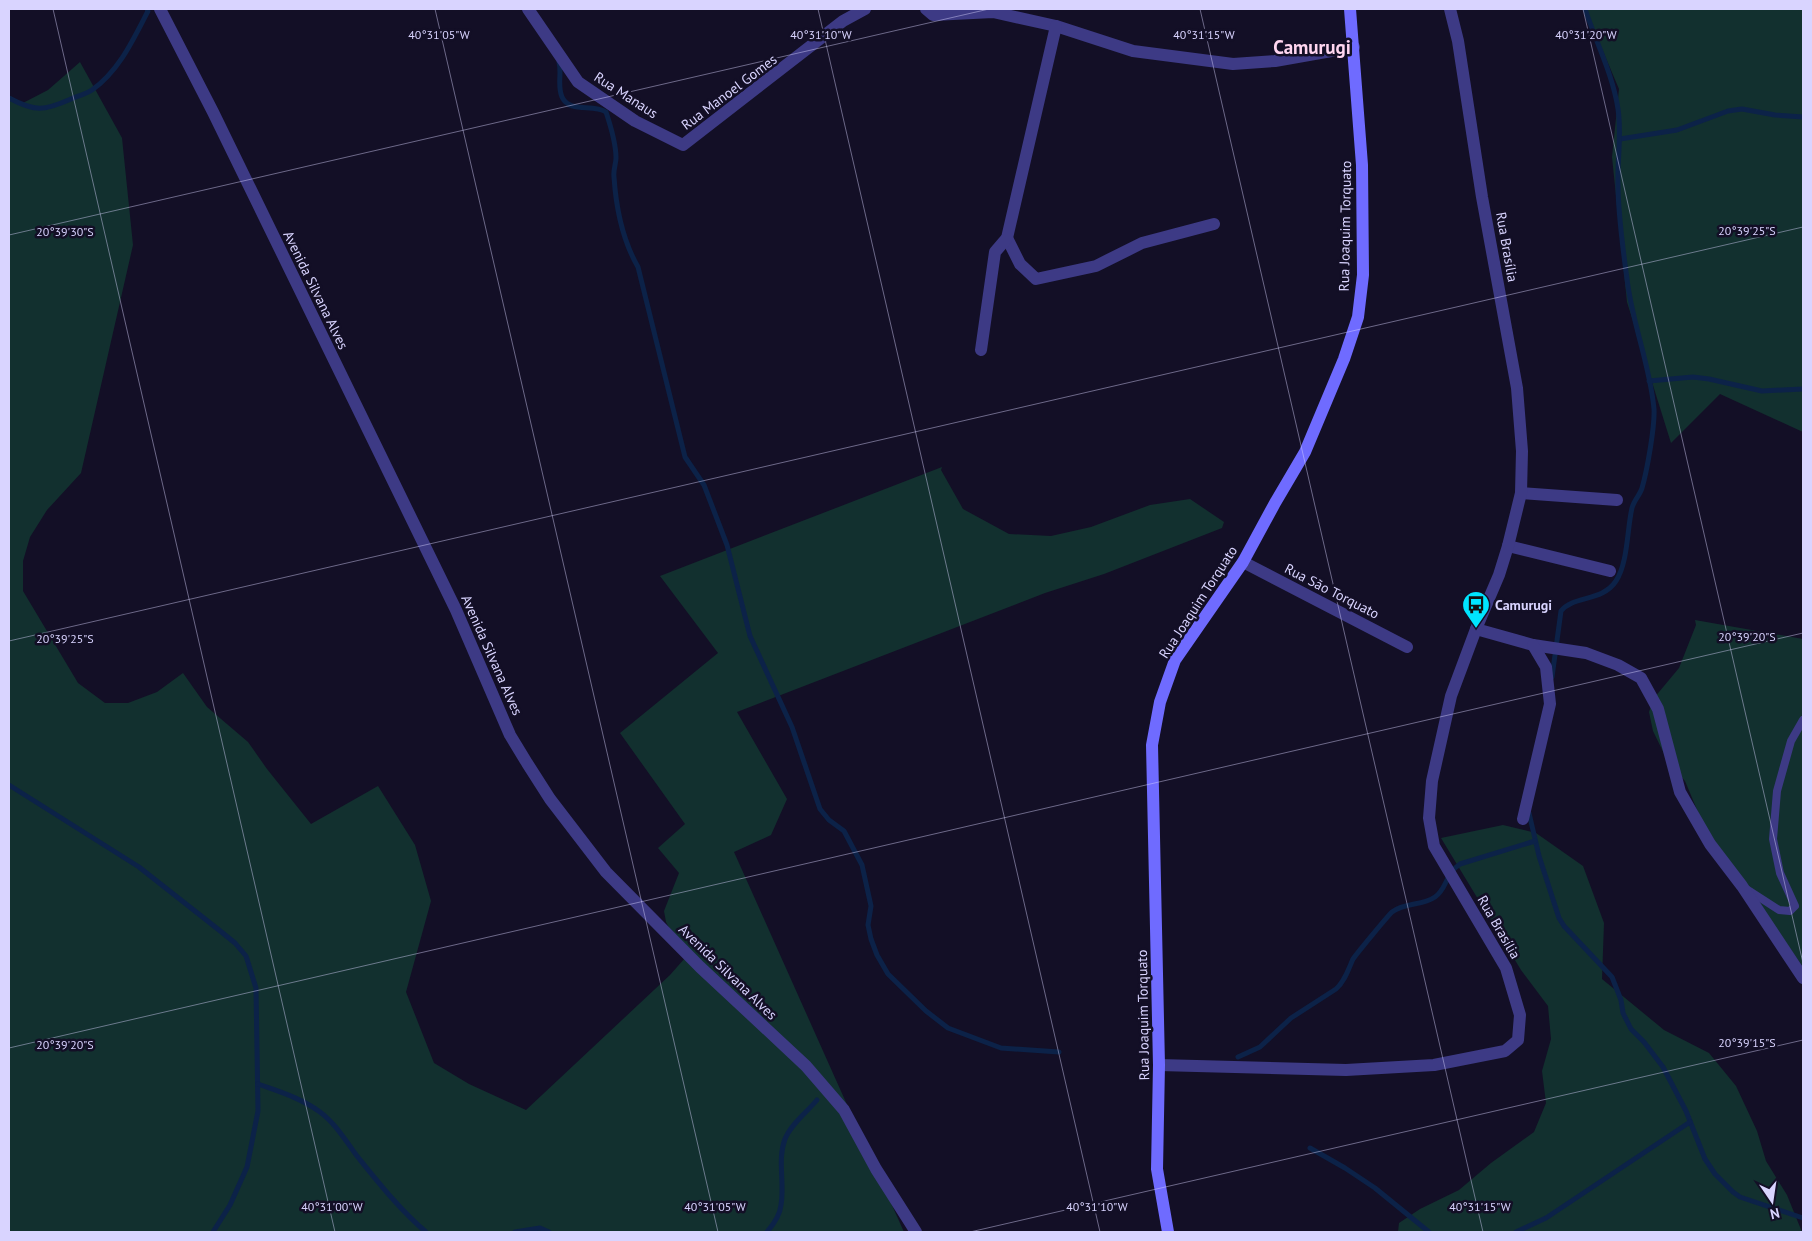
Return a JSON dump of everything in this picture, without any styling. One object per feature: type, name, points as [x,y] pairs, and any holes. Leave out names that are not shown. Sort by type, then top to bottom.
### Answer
[{"type":"street","name":"Avenida Silvana Alves","points":[[160,9],[213,112],[452,601],[510,735],[550,799],[606,872],[700,967],[806,1066],[844,1110],[876,1169],[916,1232]]},
{"type":"street","name":"Rua Manaus","points":[[528,9],[578,82],[635,121],[683,145]]},
{"type":"street","name":"Rua Manoel Gomes","points":[[683,145],[843,21],[865,9]]},
{"type":"street","points":[[926,9],[932,15],[993,12],[1056,26],[1133,51],[1233,64],[1275,61],[1354,47]]},
{"type":"street","name":"Rua Joaquim Torquato","points":[[1168,1232],[1157,1169],[1159,1065],[1152,745],[1160,702],[1175,660],[1243,562],[1305,452],[1344,359],[1358,317],[1362,274],[1362,175],[1350,9]]},
{"type":"street","name":"Rua Brasília","points":[[1159,1065],[1346,1070],[1434,1065],[1504,1051],[1518,1040],[1520,1015],[1506,968],[1434,846],[1429,818],[1432,782],[1451,696],[1499,575],[1521,493],[1522,451],[1517,388],[1482,197],[1458,41],[1450,9]]},
{"type":"street","points":[[982,350],[994,252],[1007,238],[1056,26]]},
{"type":"street","points":[[1007,238],[1020,264],[1036,279],[1096,266],[1142,243],[1214,224]]},
{"type":"street","points":[[1521,493],[1617,500]]},
{"type":"street","points":[[1508,546],[1610,571]]},
{"type":"street","name":"Rua São Torquato","points":[[1243,562],[1407,647]]},
{"type":"street","points":[[1476,629],[1533,645],[1586,653],[1618,665],[1641,678],[1658,709],[1680,792],[1710,844],[1742,886],[1803,978]]},
{"type":"street","points":[[1523,819],[1550,704],[1546,667],[1533,645]]},
{"type":"lane","points":[[1742,886],[1779,910],[1790,912],[1795,906],[1780,873],[1773,839],[1777,791],[1791,741],[1803,720]]},
{"type":"green space","points":[[1585,9],[1803,9],[1803,432],[1720,394],[1671,443],[1627,302],[1612,157],[1619,89]]},
{"type":"green space","points":[[80,62],[122,138],[133,245],[81,473],[47,510],[30,537],[23,561],[23,591],[78,683],[105,703],[128,703],[157,692],[183,673],[207,707],[248,742],[311,824],[378,786],[415,845],[431,901],[406,992],[434,1063],[469,1084],[526,1110],[670,975],[685,958],[666,922],[664,911],[679,873],[658,848],[685,824],[620,733],[718,653],[660,576],[942,467],[941,470],[963,509],[1009,534],[1051,536],[1091,527],[1150,505],[1190,499],[1224,522],[1222,528],[1104,574],[1045,593],[737,712],[787,799],[771,835],[734,852],[904,1232],[9,1232],[9,95],[21,104],[48,90]]},
{"type":"green space","points":[[1695,620],[1803,639],[1803,967],[1703,824],[1685,781],[1669,764],[1653,731],[1649,712],[1654,698],[1679,668],[1696,625]]},
{"type":"green space","points":[[1503,825],[1536,833],[1583,866],[1604,923],[1602,979],[1664,1030],[1709,1053],[1736,1086],[1757,1131],[1766,1161],[1787,1195],[1802,1232],[1398,1232],[1399,1223],[1420,1209],[1459,1190],[1491,1163],[1534,1132],[1546,1103],[1542,1071],[1551,1039],[1548,1006],[1521,970],[1441,838]]},
{"type":"waterway","points":[[9,98],[33,108],[46,108],[92,90],[110,74],[125,54],[148,11],[147,9]]},
{"type":"waterway","points":[[1552,677],[1561,611],[1573,603],[1596,596],[1610,588],[1620,574],[1625,556],[1632,508],[1641,491],[1646,471],[1654,417],[1649,376],[1629,295],[1622,244],[1618,196],[1620,128],[1616,96],[1585,9]]},
{"type":"waterway","points":[[559,62],[561,93],[566,102],[576,107],[595,108],[606,112],[615,147],[614,174],[616,200],[621,224],[628,246],[638,267],[685,457],[704,485],[727,545],[750,636],[792,727],[820,809],[829,820],[844,831],[862,865],[871,906],[868,925],[877,955],[888,974],[926,1011],[948,1028],[1001,1048],[1059,1052]]},
{"type":"waterway","points":[[1620,139],[1677,130],[1728,111],[1742,109],[1775,115],[1803,117]]},
{"type":"waterway","points":[[1649,381],[1693,377],[1762,391],[1803,389]]},
{"type":"waterway","points":[[9,785],[139,867],[235,943],[246,956],[256,988],[258,1111],[247,1167],[230,1205],[213,1232]]},
{"type":"waterway","points":[[1529,813],[1539,856],[1559,918],[1564,926],[1612,977],[1621,1000],[1623,1013],[1631,1029],[1644,1042],[1663,1067],[1686,1111],[1705,1159],[1715,1174],[1740,1197],[1803,1218]]},
{"type":"waterway","points":[[1238,1057],[1260,1047],[1291,1018],[1336,989],[1344,979],[1353,959],[1392,912],[1435,897],[1442,890],[1451,872],[1460,864],[1535,841]]},
{"type":"waterway","points":[[258,1084],[298,1099],[325,1116],[390,1196],[426,1232]]},
{"type":"waterway","points":[[767,1232],[776,1220],[780,1209],[782,1197],[781,1163],[785,1139],[795,1123],[817,1100]]},
{"type":"waterway","points":[[1516,1232],[1546,1218],[1690,1122]]},
{"type":"waterway","points":[[1310,1148],[1375,1188],[1429,1232]]},
{"type":"waterway","points":[[515,1232],[540,1228],[549,1232]]},
{"type":"place","name":"Camurugi","points":[[1476,629]]},
{"type":"district","name":"Camurugi","points":[[1312,47]]}]
